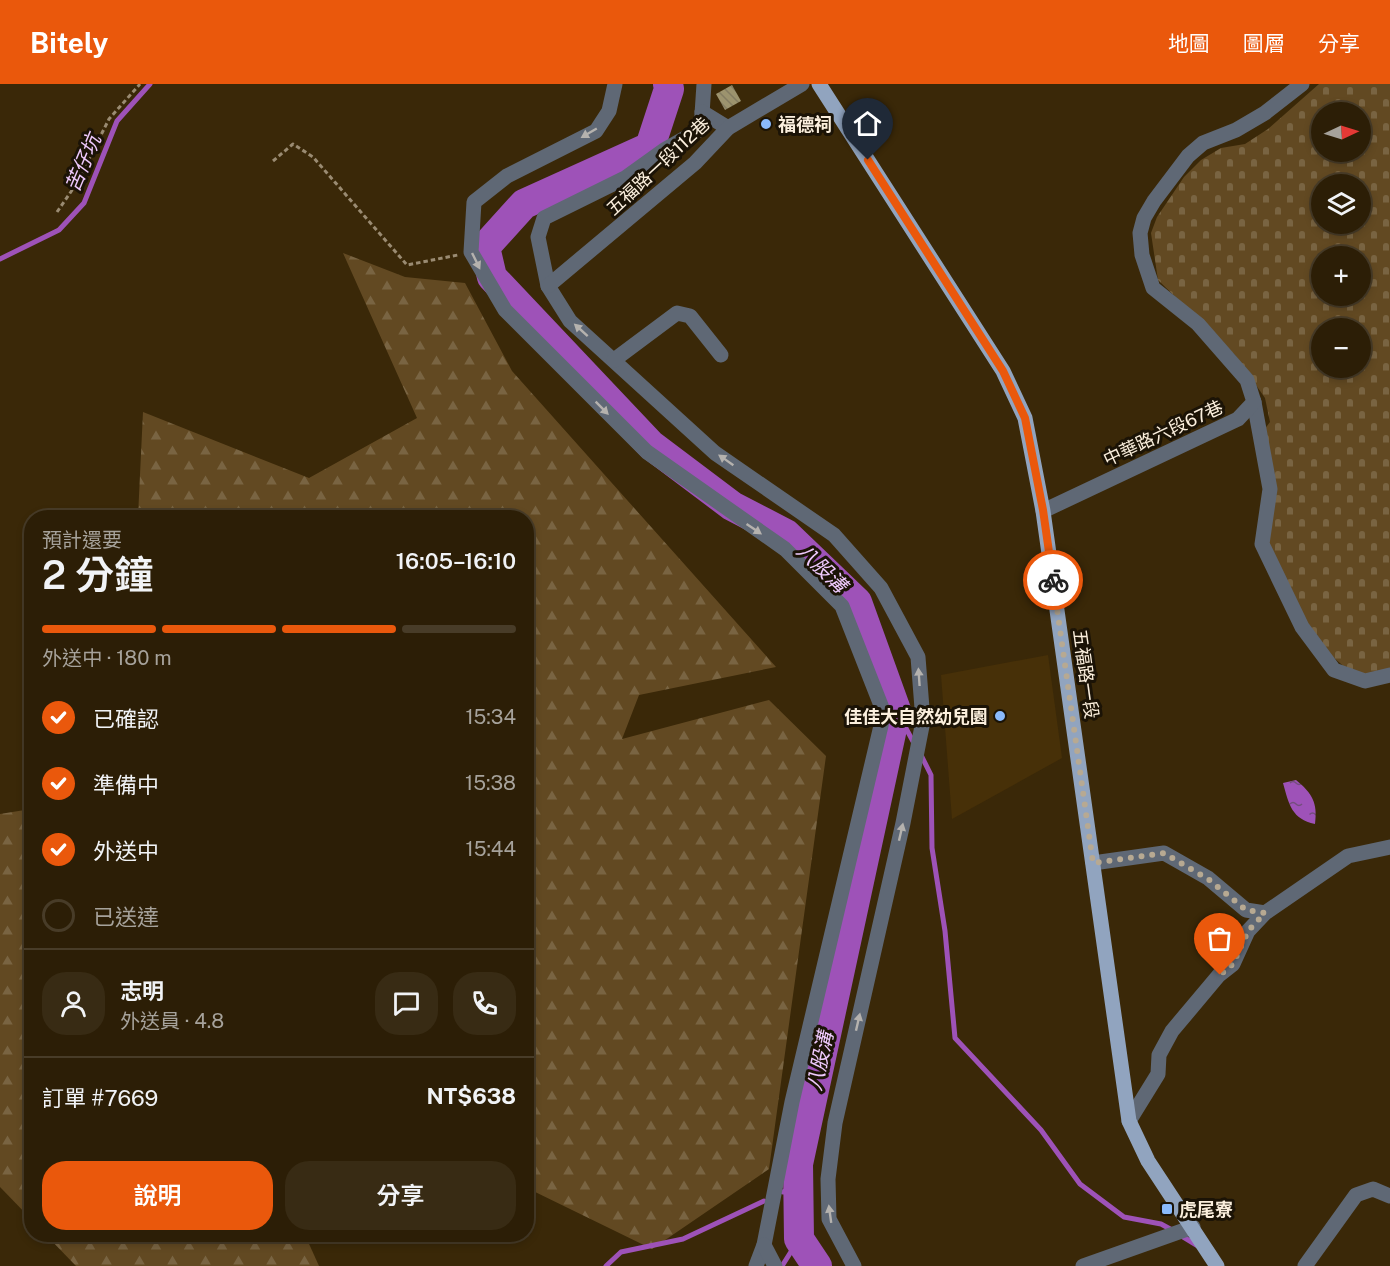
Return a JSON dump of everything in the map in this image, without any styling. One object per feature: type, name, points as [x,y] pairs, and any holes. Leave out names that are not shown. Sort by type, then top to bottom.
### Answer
[{"type":"main road","name":"五福路一段","points":[[819,84],[1003,371],[1025,418],[1043,510],[1129,1121],[1148,1161],[1217,1266]]},
{"type":"lane","points":[[615,84],[609,111],[596,131],[507,176],[474,202],[471,252],[505,310],[647,452],[784,549],[842,606],[884,713],[792,1102],[764,1245],[756,1266]]},
{"type":"lane","points":[[704,84],[701,129],[664,150],[625,178],[544,218],[538,237],[548,286],[570,321],[715,453],[834,535],[881,588],[918,657],[923,722],[835,1123],[828,1179],[829,1219],[854,1266]]},
{"type":"lane","name":"五福路一段112巷","points":[[548,286],[687,170],[728,128],[802,84]]},
{"type":"lane","points":[[1302,84],[1265,113],[1236,130],[1203,143],[1188,156],[1144,218],[1140,233],[1142,255],[1153,288],[1198,324],[1247,380],[1254,402],[1270,489],[1262,544],[1302,627],[1334,669],[1365,681],[1390,675]]},
{"type":"lane","points":[[702,112],[728,128]]},
{"type":"lane","points":[[614,360],[677,314],[690,316],[721,355]]},
{"type":"lane","name":"中華路六段67巷","points":[[1043,510],[1238,419],[1254,402]]},
{"type":"lane","points":[[1129,1121],[1154,1083],[1158,1074],[1159,1055],[1173,1031],[1220,975],[1233,964],[1248,931],[1265,913],[1348,856],[1390,847]]},
{"type":"lane","points":[[1093,863],[1164,853],[1208,879],[1246,910],[1265,913]]},
{"type":"lane","points":[[1305,1266],[1356,1195],[1373,1190],[1390,1196]]},
{"type":"lane","points":[[1083,1266],[1193,1227]]},
{"type":"lane","points":[[764,1245],[776,1266]]},
{"type":"path","points":[[57,212],[77,183],[109,119],[140,84]]},
{"type":"path","points":[[273,161],[293,144],[313,157],[407,264],[471,252]]},
{"type":"shaded area","name":"佳佳大自然幼兒園","points":[[1048,655],[1062,758],[952,819],[941,675]]},
{"type":"green space","points":[[1319,84],[1390,84],[1390,670],[1368,676],[1347,669],[1327,652],[1309,629],[1268,544],[1264,430],[1270,422],[1265,398],[1235,355],[1158,280],[1151,233],[1157,217],[1184,177],[1201,160],[1221,148],[1245,144],[1268,129]]},
{"type":"green space","points":[[343,253],[405,277],[465,283],[512,371],[776,667],[639,695],[622,739],[769,700],[826,756],[769,1169],[652,1249],[534,1191],[534,510],[138,510],[143,412],[309,478],[417,418]]},
{"type":"green space","points":[[24,810],[24,1212],[0,1187],[0,814]]},
{"type":"green space","points":[[53,1242],[308,1242],[319,1266],[76,1266]]},
{"type":"water","points":[[1296,780],[1313,799],[1316,810],[1315,824],[1296,815],[1290,804],[1283,783]]},
{"type":"building","points":[[732,85],[741,101],[725,110],[716,94]]},
{"type":"waterway","name":"苦仔坑","points":[[0,259],[59,230],[84,203],[117,121],[150,84]]},
{"type":"waterway","name":"八股溝","points":[[668,84],[669,89],[650,147],[524,204],[485,247],[492,277],[651,445],[732,506],[786,534],[857,602],[896,710],[798,1164],[799,1239],[817,1266]]},
{"type":"waterway","points":[[896,710],[915,745]]},
{"type":"waterway","points":[[921,755],[931,775],[932,848],[945,931],[955,1038],[1041,1130],[1080,1184],[1124,1217],[1161,1224],[1172,1230]]},
{"type":"waterway","points":[[783,1192],[798,1184]]},
{"type":"waterway","points":[[606,1266],[621,1252],[683,1239],[764,1201]]},
{"type":"waterway","points":[[1180,1235],[1198,1246]]},
{"type":"waterway","points":[[782,1266],[799,1239]]},
{"type":"way so far","points":[[1053,580],[1093,863],[1164,853],[1208,879],[1246,910],[1265,913],[1248,931],[1233,964],[1220,975]]},
{"type":"place","name":"福德祠","points":[[766,124]]},
{"type":"place","name":"佳佳大自然幼兒園","points":[[1000,716]]},
{"type":"place","name":"虎尾寮","points":[[1167,1209]]},
{"type":"route","points":[[868,160],[1003,371],[1025,418],[1043,510],[1053,580]]}]
